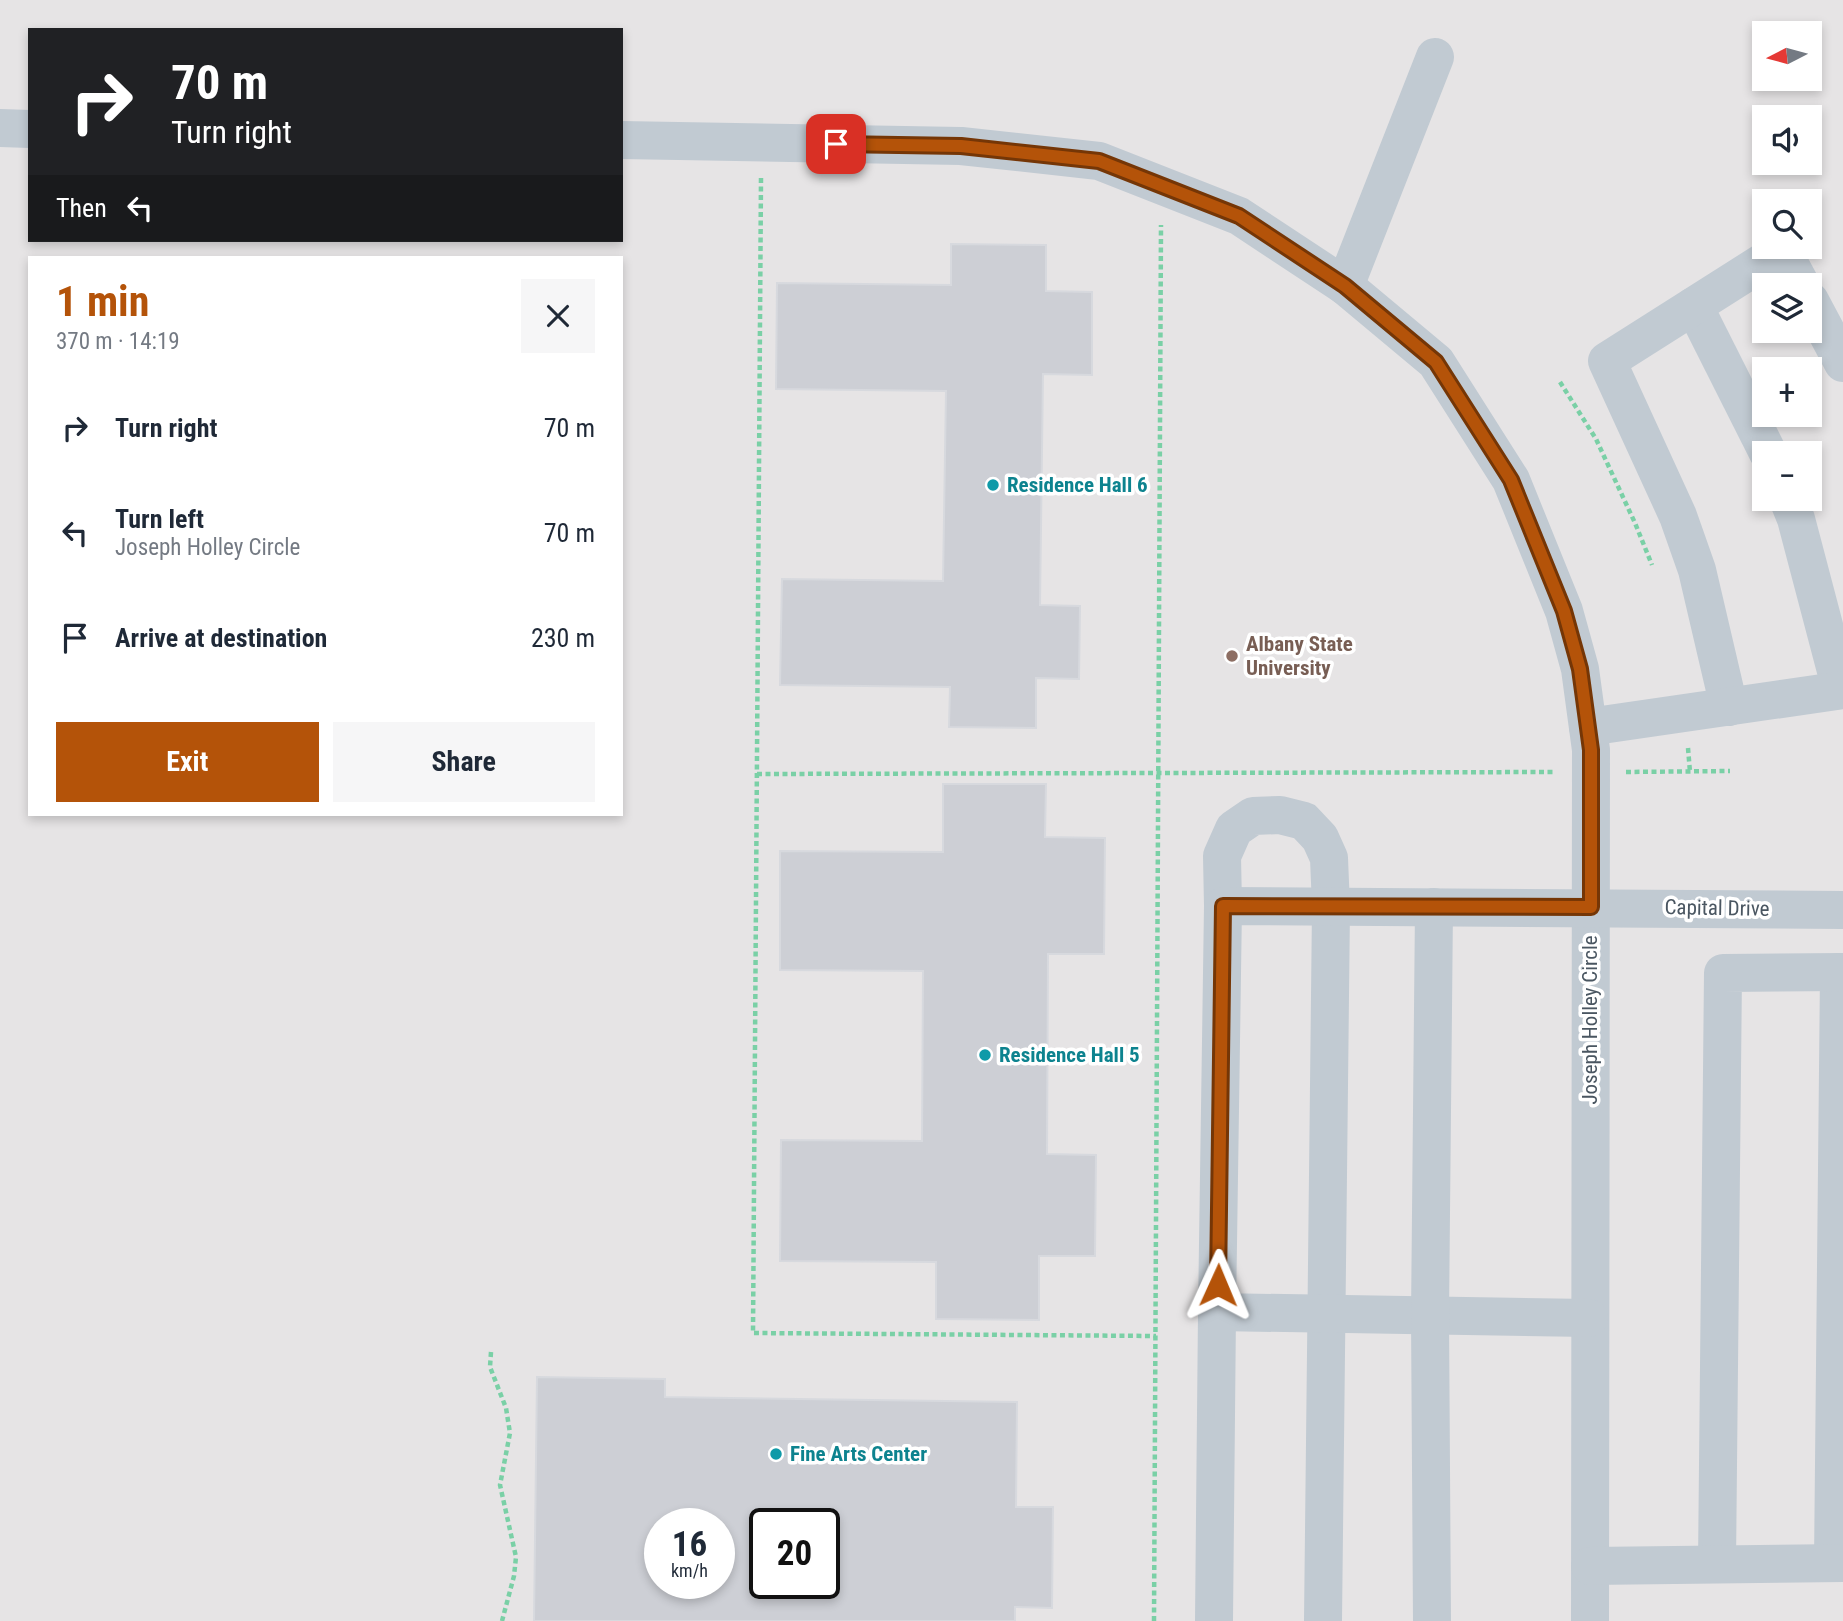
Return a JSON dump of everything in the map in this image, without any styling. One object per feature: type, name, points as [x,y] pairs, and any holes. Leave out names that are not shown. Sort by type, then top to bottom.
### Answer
[{"type":"street","points":[[1345,286],[1435,57]]},
{"type":"street","points":[[0,128],[28,129]]},
{"type":"street","name":"Joseph Holley Circle","points":[[623,140],[975,147],[1099,161],[1239,216],[1345,286],[1436,362],[1511,480],[1564,611],[1580,669],[1588,727],[1591,772],[1590,1621]]},
{"type":"street","points":[[1729,707],[1697,570],[1678,516],[1607,361],[1782,250],[1794,273]]},
{"type":"street","points":[[1694,306],[1762,441]]},
{"type":"street","points":[[1822,324],[1843,363]]},
{"type":"street","points":[[1588,727],[1842,690],[1793,511]]},
{"type":"street","points":[[1214,1621],[1222,856],[1234,829],[1253,816],[1280,815],[1304,821],[1320,838],[1329,858],[1331,907],[1323,1621]]},
{"type":"street","points":[[1223,906],[1331,907]]},
{"type":"street","name":"Capital Drive","points":[[1331,907],[1843,910]]},
{"type":"street","points":[[1432,1621],[1430,1316],[1433,907]]},
{"type":"street","points":[[1590,1566],[1838,1563],[1841,972],[1723,973],[1717,1564]]},
{"type":"street","points":[[1217,1312],[1589,1318]]},
{"type":"path","points":[[762,142],[753,1333],[1156,1336]]},
{"type":"path","points":[[1154,1621],[1161,186]]},
{"type":"path","points":[[1560,382],[1596,439],[1653,569]]},
{"type":"path","points":[[1684,713],[1690,772]]},
{"type":"path","points":[[757,774],[1730,771]]},
{"type":"path","points":[[491,1352],[490,1367],[506,1408],[510,1433],[500,1485],[516,1557],[514,1576],[502,1621]]},
{"type":"shaded area","name":"Albany State University","points":[[0,0],[1843,0],[1843,1621],[0,1621]]},
{"type":"building","name":"Residence Hall 6","points":[[951,244],[1046,245],[1046,291],[1092,292],[1092,375],[1043,374],[1040,605],[1080,606],[1079,679],[1036,678],[1036,728],[949,727],[950,687],[780,685],[782,579],[943,581],[946,391],[776,389],[777,283],[951,285]]},
{"type":"building","name":"Residence Hall 5","points":[[943,784],[1046,784],[1045,837],[1105,838],[1104,954],[1048,954],[1047,1154],[1096,1155],[1095,1256],[1039,1256],[1039,1320],[936,1319],[936,1262],[780,1261],[781,1140],[922,1141],[923,971],[780,970],[780,851],[943,852]]},
{"type":"building","name":"Fine Arts Center","points":[[537,1377],[665,1379],[665,1397],[1017,1402],[1016,1507],[1053,1507],[1052,1608],[1015,1607],[1015,1621],[534,1621]]},
{"type":"place","name":"Residence Hall 6","points":[[993,485]]},
{"type":"place","name":"Albany State University","points":[[1232,656]]},
{"type":"place","name":"Residence Hall 5","points":[[985,1055]]},
{"type":"place","name":"Fine Arts Center","points":[[776,1454]]},
{"type":"route","points":[[836,144],[961,146],[1099,161],[1239,216],[1345,286],[1436,362],[1511,480],[1564,611],[1580,669],[1591,750],[1591,907],[1223,906],[1218,1285]]}]
